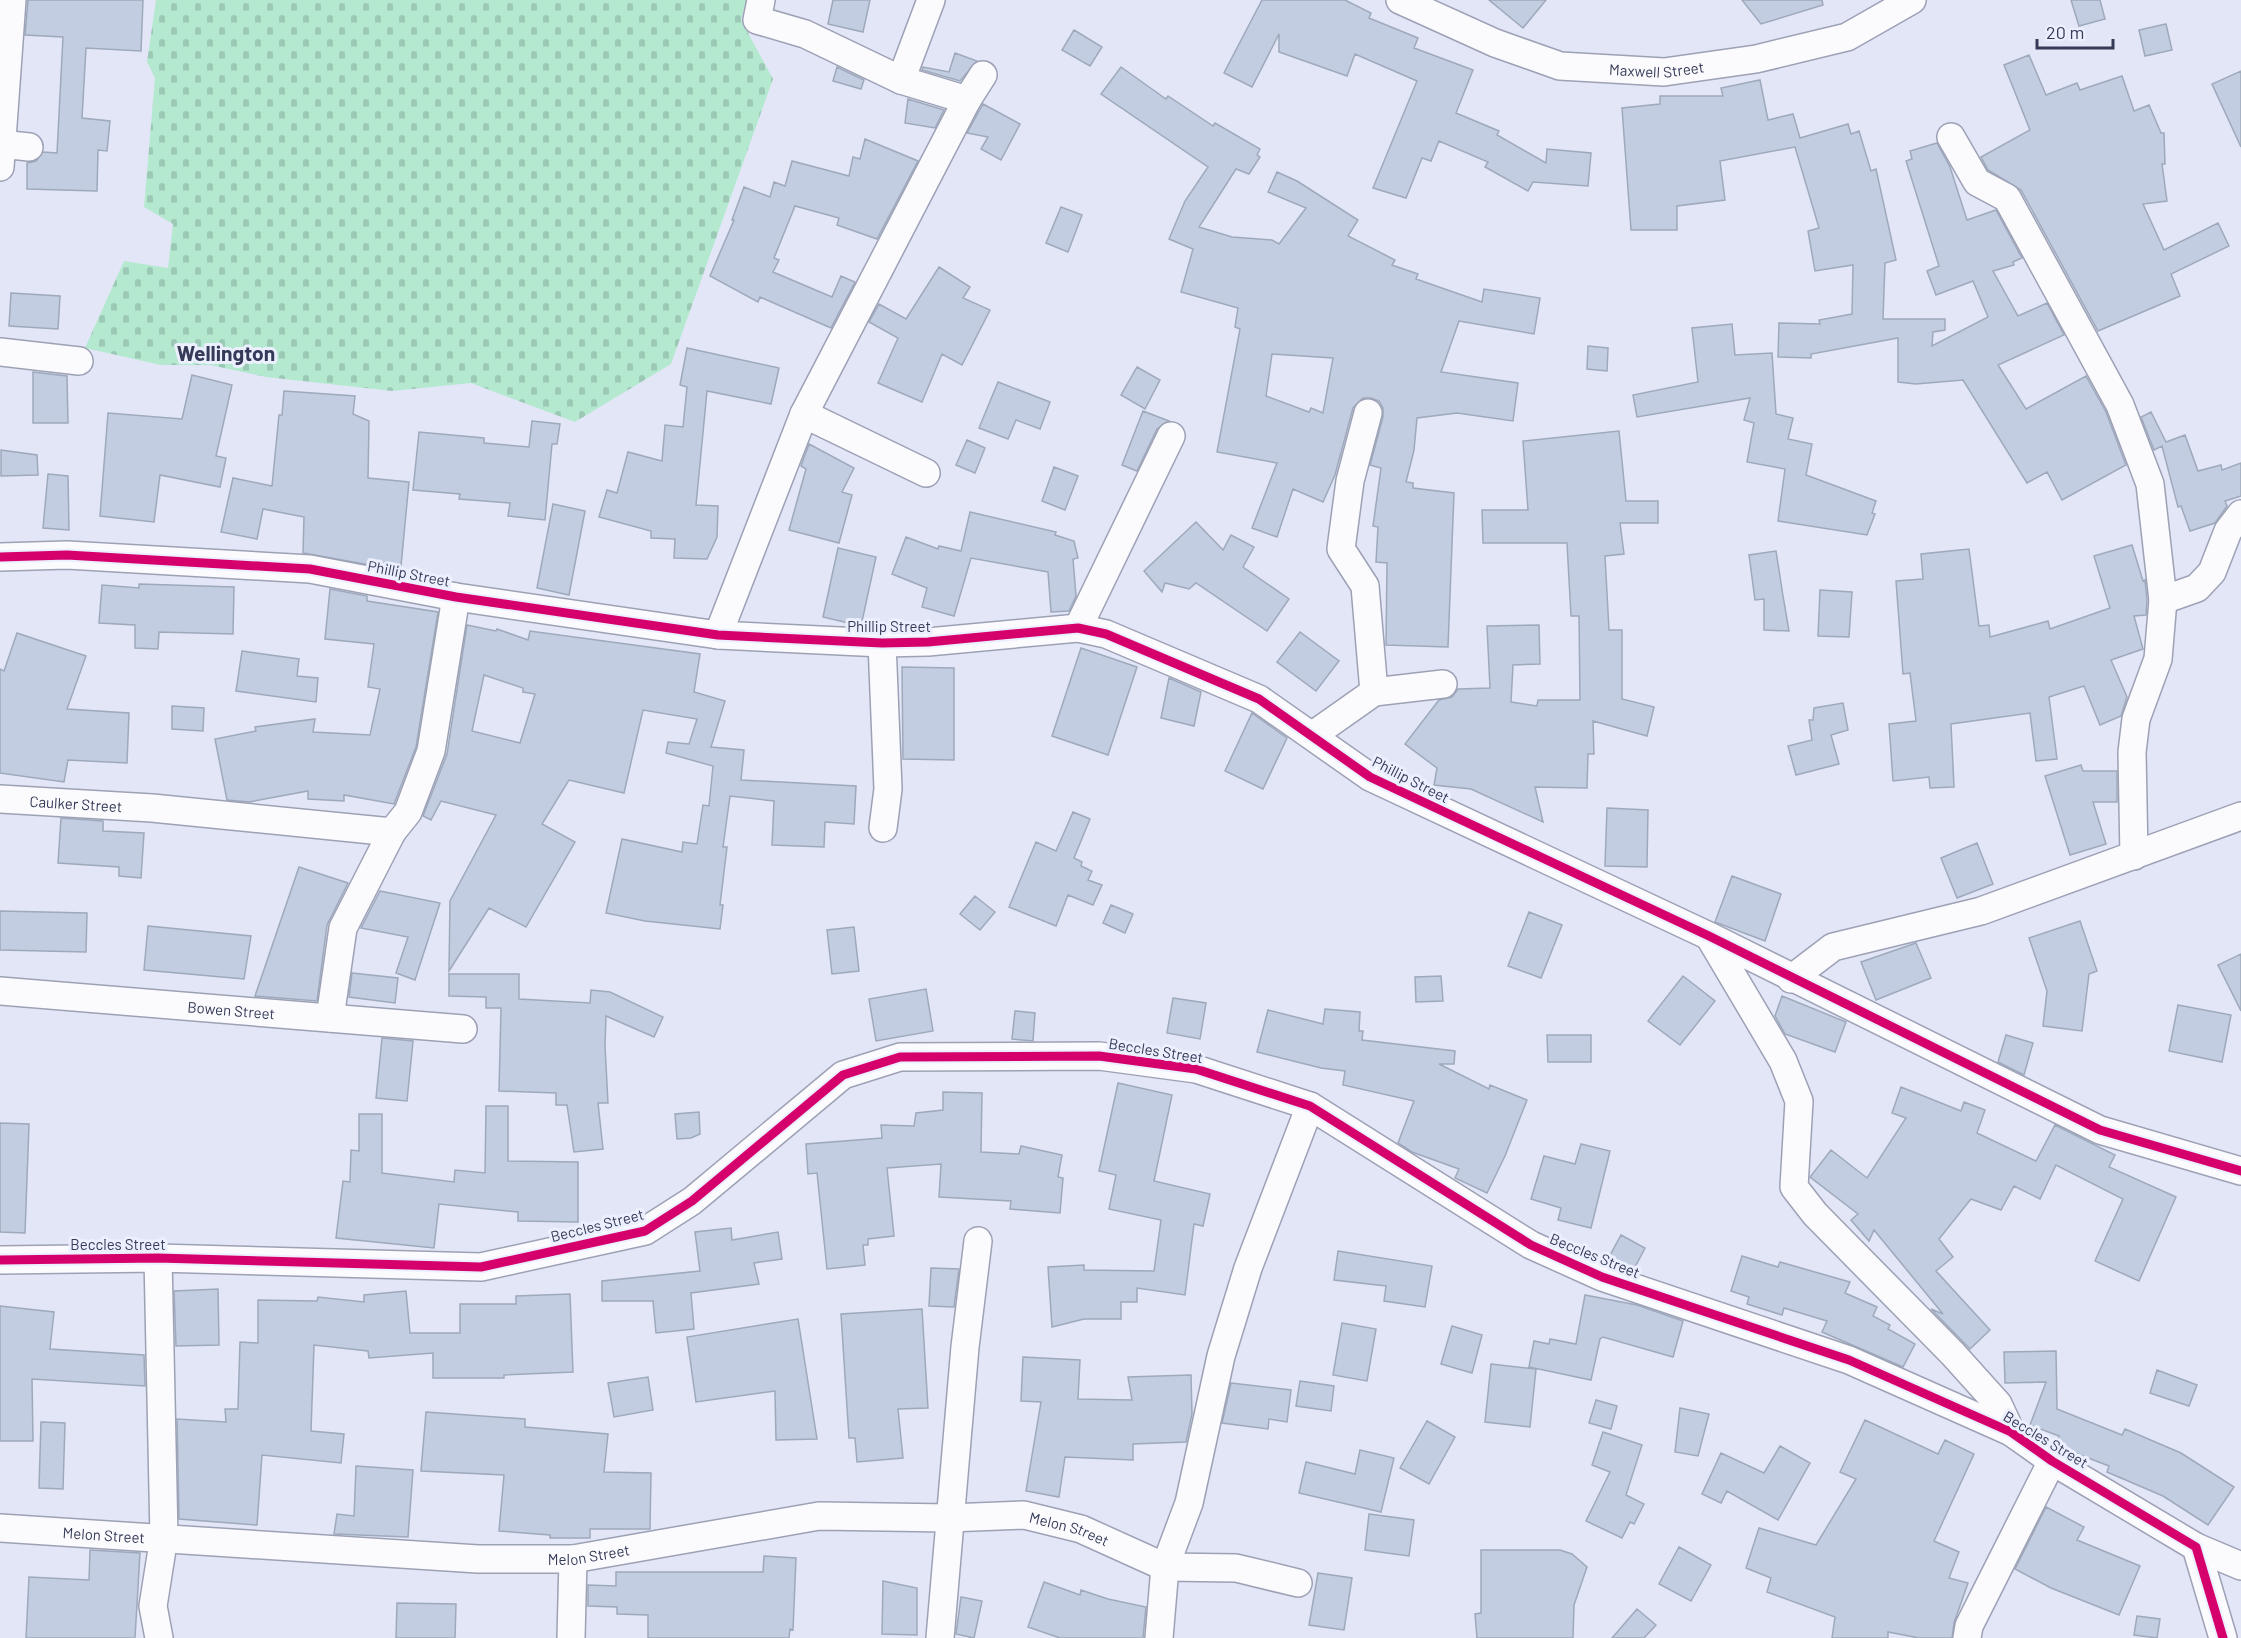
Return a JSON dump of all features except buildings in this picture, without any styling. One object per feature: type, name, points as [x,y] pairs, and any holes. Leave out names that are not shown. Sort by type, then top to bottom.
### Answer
[{"type":"street","points":[[8,150],[12,0]]},
{"type":"street","points":[[761,0],[757,20],[805,34],[901,80],[967,100]]},
{"type":"street","points":[[901,80],[931,0]]},
{"type":"street","name":"Maxwell Street","points":[[1400,0],[1495,43],[1560,66],[1664,72],[1756,59],[1847,37],[1912,0]]},
{"type":"street","points":[[718,635],[804,414],[967,100],[983,75]]},
{"type":"street","points":[[1951,137],[1977,182],[2007,198],[2120,405],[2150,484],[2163,600],[2158,659],[2136,719],[2132,752],[2134,856]]},
{"type":"street","points":[[0,352],[80,361]]},
{"type":"street","points":[[1368,413],[1350,481],[1341,549],[1365,586],[1374,692]]},
{"type":"street","points":[[804,414],[926,473]]},
{"type":"street","points":[[1078,628],[1171,436]]},
{"type":"street","points":[[2163,600],[2197,588],[2212,572],[2228,531],[2241,514]]},
{"type":"street","name":"Phillip Street","points":[[0,557],[67,555],[310,569],[456,597],[718,635],[882,643],[928,642],[1078,628],[1106,634],[1259,699],[1371,777],[1709,936],[1791,979],[2100,1130],[2241,1171]]},
{"type":"street","points":[[330,1018],[343,928],[392,832],[408,812],[431,751],[456,597]]},
{"type":"street","points":[[882,643],[888,789],[883,828]]},
{"type":"street","points":[[1313,735],[1374,692],[1443,684]]},
{"type":"street","name":"Caulker Street","points":[[0,799],[152,808],[392,832]]},
{"type":"street","points":[[1791,979],[1833,947],[1981,910],[2241,816]]},
{"type":"street","points":[[1709,936],[1783,1061],[1799,1101],[1794,1187],[1815,1214],[1953,1354],[1998,1404],[2011,1432]]},
{"type":"street","name":"Bowen Street","points":[[0,991],[463,1029]]},
{"type":"street","name":"Beccles Street","points":[[0,1260],[158,1258],[481,1267],[645,1231],[692,1201],[843,1075],[900,1057],[1099,1056],[1196,1069],[1310,1106],[1531,1245],[1602,1277],[1849,1360],[2011,1432],[2052,1461],[2196,1547],[2241,1566]]},
{"type":"street","points":[[1159,1638],[1165,1567],[1189,1503],[1221,1356],[1244,1279],[1310,1106]]},
{"type":"street","points":[[940,1638],[949,1518],[978,1241]]},
{"type":"street","points":[[158,1258],[164,1537],[153,1606],[159,1638]]},
{"type":"street","points":[[1967,1638],[1969,1626],[2052,1461]]},
{"type":"street","name":"Melon Street","points":[[0,1528],[478,1559],[573,1560],[819,1516],[949,1518],[1024,1515],[1081,1529],[1165,1567]]},
{"type":"street","points":[[2196,1547],[2223,1638]]},
{"type":"street","points":[[571,1638],[573,1560]]},
{"type":"street","points":[[1165,1567],[1236,1568],[1298,1583]]},
{"type":"green space","points":[[156,0],[746,0],[741,20],[773,79],[671,364],[575,422],[471,383],[392,391],[266,377],[210,365],[161,365],[85,348],[124,261],[168,268],[173,224],[144,207],[155,78],[147,62]]},
{"type":"cycle path","points":[[0,557],[67,555],[310,569],[456,597],[718,635],[882,643],[928,642],[1078,628],[1106,634],[1259,699],[1370,777],[1709,936],[2100,1130],[2241,1171]]},
{"type":"cycle path","points":[[0,1260],[158,1258],[481,1267],[645,1231],[692,1201],[843,1075],[900,1057],[1099,1056],[1196,1069],[1310,1106],[1531,1245],[1602,1277],[1849,1360],[2011,1432],[2052,1461],[2196,1547],[2223,1638]]},
{"type":"district","name":"Wellington","points":[[226,352]]}]
